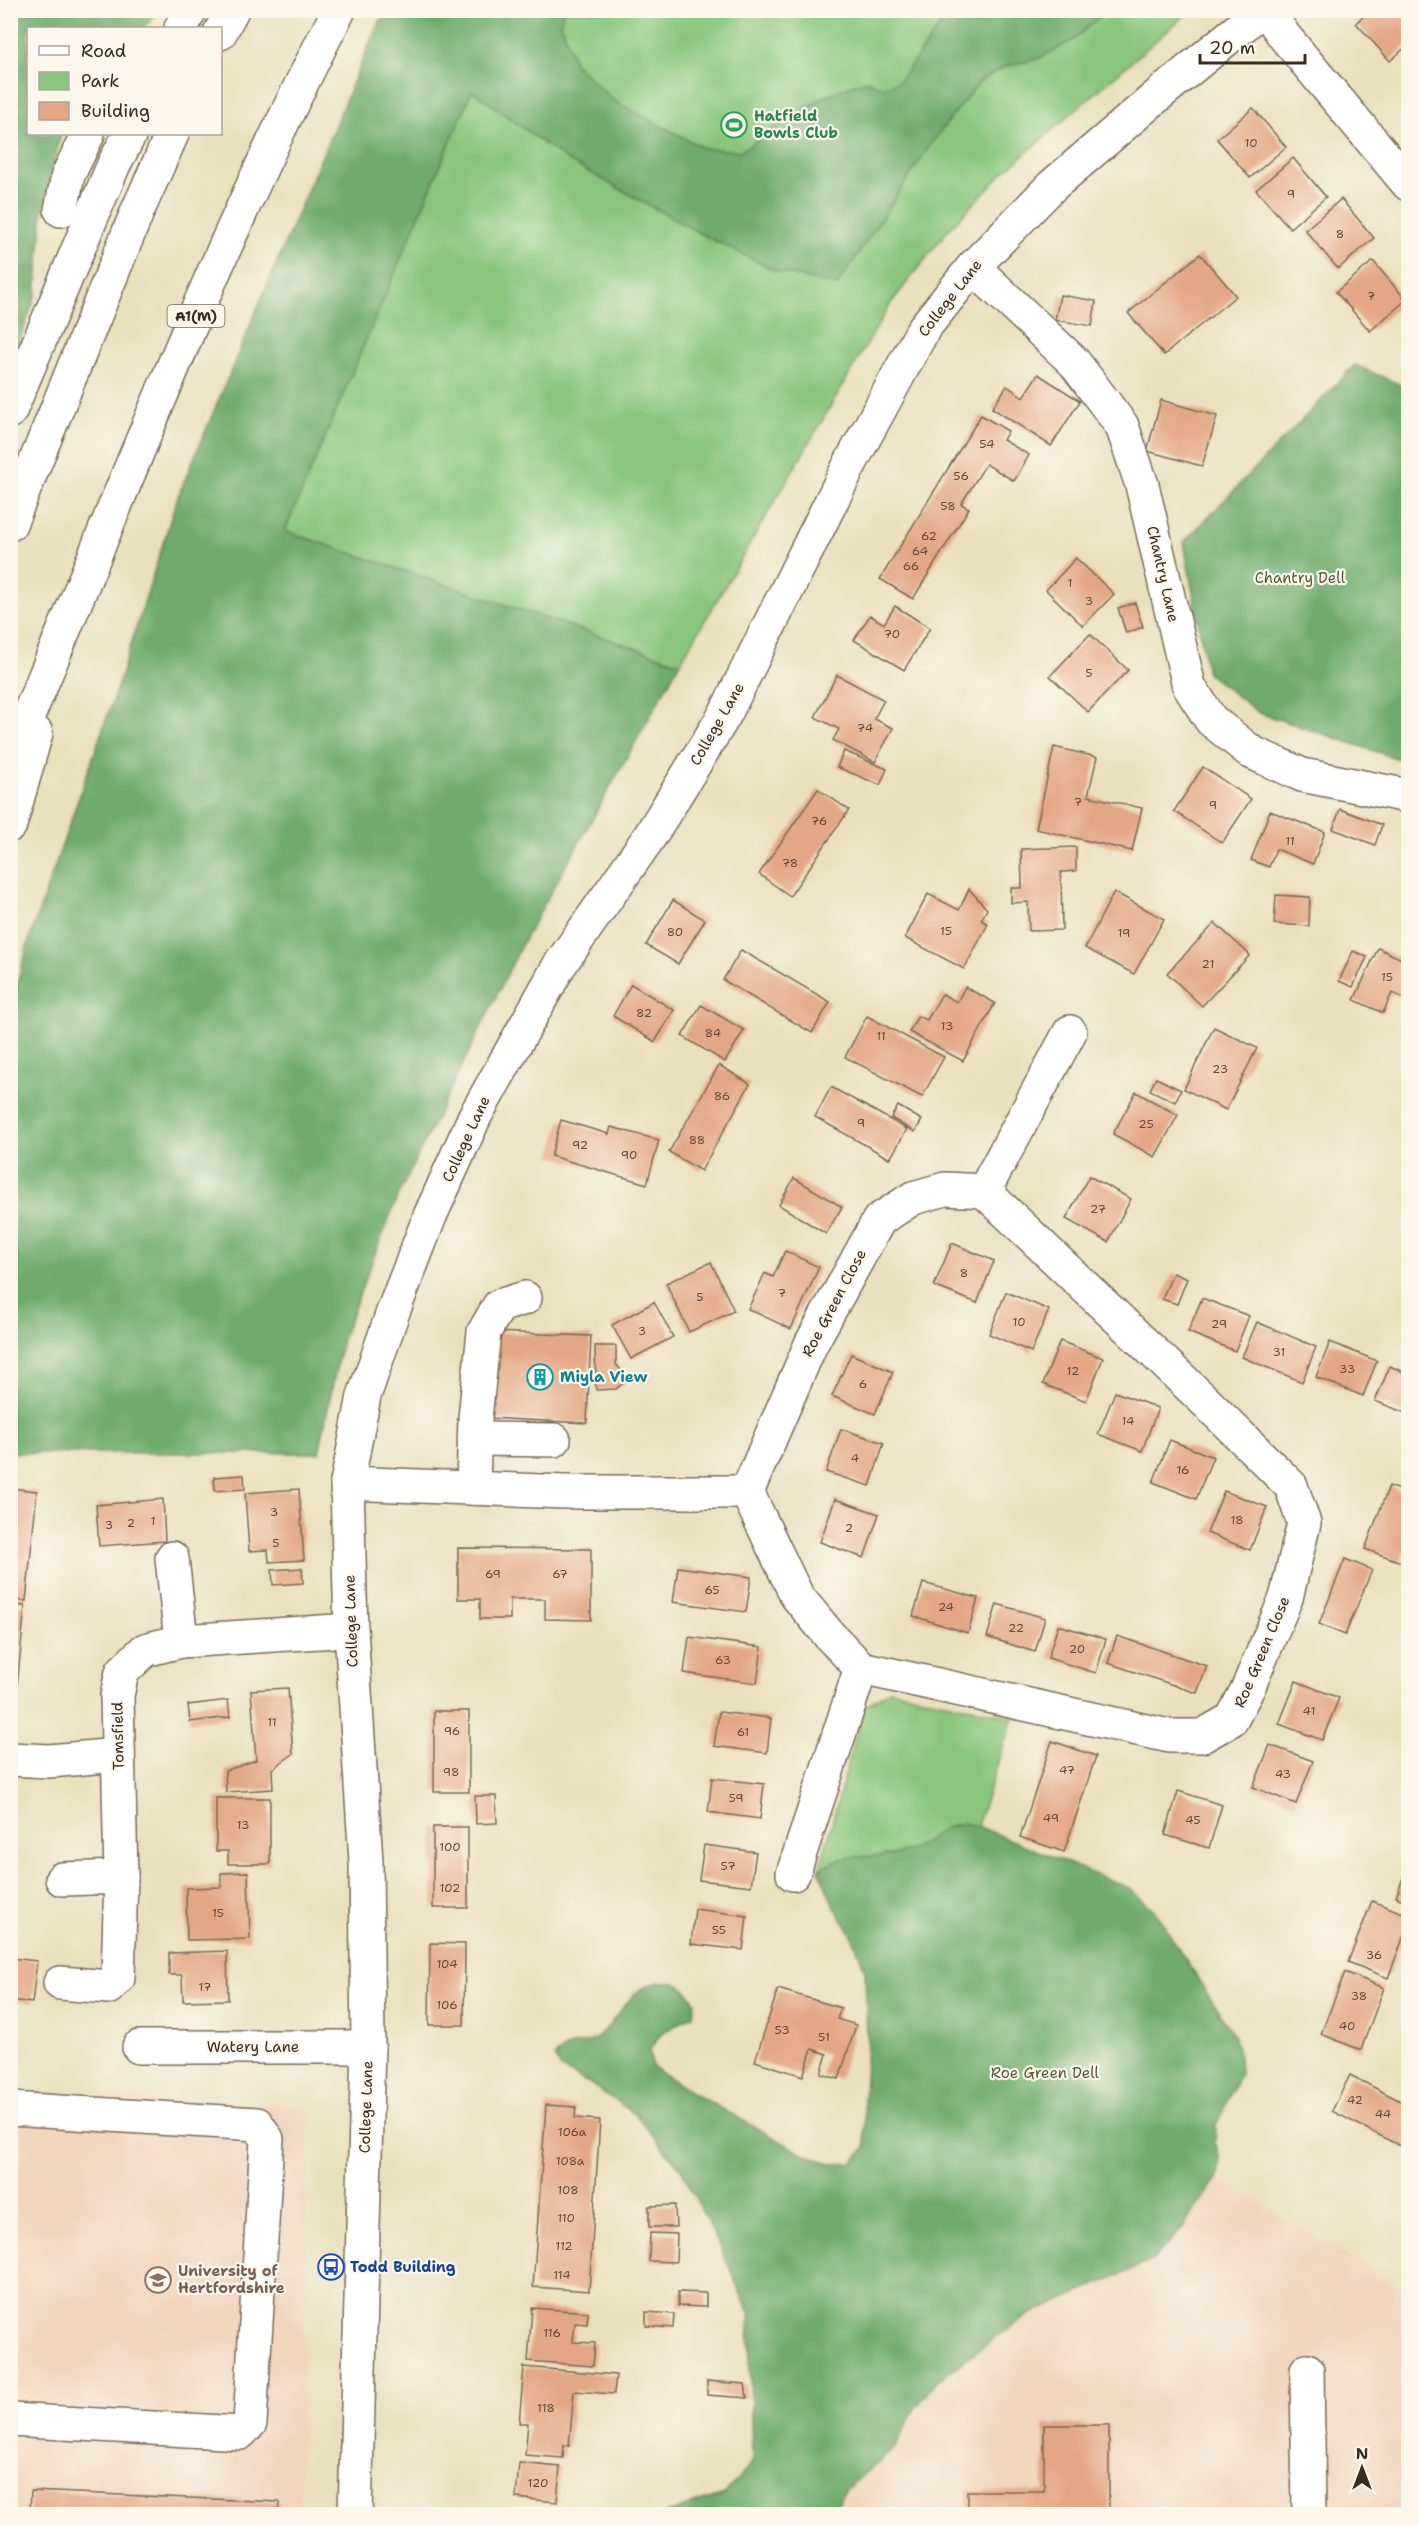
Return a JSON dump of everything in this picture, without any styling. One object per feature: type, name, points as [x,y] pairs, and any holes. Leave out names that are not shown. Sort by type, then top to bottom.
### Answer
[{"type":"main road","points":[[182,27],[190,10]]},
{"type":"main road","points":[[222,29],[232,10]]},
{"type":"main road","name":"A1(M)","points":[[10,759],[175,361],[299,87],[339,10]]},
{"type":"main road","points":[[1264,10],[1408,184]]},
{"type":"main road","name":"College Lane","points":[[355,2514],[368,2048],[366,1861],[351,1630],[347,1483],[364,1396],[394,1309],[430,1216],[474,1116],[559,966],[650,836],[724,716],[851,462],[919,338],[973,267],[1052,186],[1156,97],[1264,10]]},
{"type":"main road","points":[[61,210],[68,175],[88,135]]},
{"type":"main road","points":[[10,411],[129,135]]},
{"type":"main road","points":[[10,524],[138,210],[172,135]]},
{"type":"main road","name":"Chantry Lane","points":[[973,267],[1074,362],[1122,426],[1142,484],[1189,686],[1210,720],[1251,752],[1302,775],[1408,796]]},
{"type":"main road","points":[[10,825],[66,628]]},
{"type":"main road","points":[[984,1191],[1070,1032]]},
{"type":"main road","name":"Roe Green Close","points":[[747,1492],[811,1344],[879,1220],[913,1198],[945,1189],[984,1191],[1291,1486],[1304,1523],[1286,1598],[1248,1688],[1232,1719],[1202,1736],[1169,1736],[861,1668]]},
{"type":"main road","points":[[473,1488],[474,1439],[484,1332],[499,1306],[525,1298]]},
{"type":"main road","points":[[474,1439],[554,1440]]},
{"type":"main road","points":[[347,1483],[564,1492],[747,1492],[797,1596],[830,1636],[861,1668],[793,1874]]},
{"type":"main road","points":[[172,1558],[181,1641]]},
{"type":"main road","name":"Tomsfield","points":[[60,1983],[109,1987],[118,1978],[121,1877],[117,1696],[122,1672],[145,1650],[181,1641],[351,1630]]},
{"type":"main road","points":[[10,1759],[49,1761],[118,1755]]},
{"type":"main road","points":[[62,1879],[121,1877]]},
{"type":"main road","name":"Watery Lane","points":[[139,2048],[368,2048]]},
{"type":"main road","points":[[10,2109],[257,2124],[267,2139],[250,2423],[240,2433],[10,2420]]},
{"type":"main road","points":[[1307,2370],[1309,2514]]},
{"type":"shaded area","name":"University of Hertfordshire","points":[[10,2090],[310,2106],[300,2514],[11,2514]]},
{"type":"shaded area","points":[[1218,2177],[1408,2292],[1408,2514],[829,2514],[847,2488],[895,2448],[914,2410],[933,2385],[971,2355],[1032,2313],[1152,2261],[1183,2227]]},
{"type":"green space","points":[[387,10],[563,11],[561,23],[575,64],[616,102],[703,148],[741,151],[806,107],[834,92],[867,80],[883,88],[899,81],[951,11],[1104,11],[1072,41],[1038,59],[1006,66],[980,81],[933,141],[837,286],[776,271],[703,235],[567,160],[472,91],[285,531],[680,663],[522,944],[397,1198],[342,1339],[319,1453],[11,1453],[11,1006],[29,940],[117,688],[178,496],[376,28]]},
{"type":"green space","points":[[11,11],[160,11],[144,27],[27,27],[27,135],[61,135],[43,211],[36,295],[11,364]]},
{"type":"green space","points":[[521,11],[1006,11],[959,106],[980,81],[1006,66],[1038,59],[1095,21],[1104,11],[1190,11],[1003,173],[949,229],[891,303],[680,663],[284,531],[472,91]]},
{"type":"green space","name":"Chantry Dell","points":[[1355,365],[1408,388],[1408,762],[1259,713],[1207,673],[1184,542]]},
{"type":"green space","points":[[890,1690],[1013,1717],[977,1826],[953,1825],[938,1832],[916,1848],[905,1852],[840,1860],[819,1870],[864,1707]]},
{"type":"green space","name":"Roe Green Dell","points":[[963,1823],[977,1826],[1129,1888],[1154,1910],[1233,2034],[1239,2056],[1240,2074],[1216,2125],[1215,2142],[1220,2159],[1218,2177],[1183,2227],[1152,2261],[1032,2313],[971,2355],[933,2385],[914,2410],[895,2448],[847,2488],[829,2514],[663,2514],[724,2494],[752,2463],[749,2313],[723,2253],[681,2169],[635,2114],[587,2082],[561,2069],[555,2057],[565,2048],[594,2040],[607,2028],[629,2000],[645,1987],[655,1983],[673,1982],[688,1992],[695,2003],[693,2015],[662,2033],[650,2049],[652,2066],[688,2090],[796,2150],[831,2164],[853,2163],[865,2147],[864,2097],[867,2039],[865,1971],[852,1935],[834,1906],[819,1870],[850,1857],[905,1852],[946,1828]]},
{"type":"building","points":[[1370,10],[1408,10],[1408,45],[1390,61],[1356,23]]},
{"type":"building","points":[[1253,108],[1286,147],[1250,178],[1217,139]]},
{"type":"building","points":[[1293,158],[1326,197],[1290,228],[1256,190]]},
{"type":"building","points":[[1341,199],[1374,238],[1338,269],[1305,230]]},
{"type":"building","points":[[1200,254],[1236,296],[1164,355],[1128,313]]},
{"type":"building","points":[[1373,261],[1406,300],[1370,331],[1336,292]]},
{"type":"building","points":[[1060,295],[1096,301],[1092,326],[1055,320]]},
{"type":"building","points":[[1038,374],[1080,401],[1051,446],[992,408],[1007,386],[1023,397]]},
{"type":"building","points":[[1161,400],[1217,416],[1202,466],[1147,451]]},
{"type":"building","points":[[981,415],[1008,431],[1003,440],[1029,455],[1014,481],[986,464],[961,504],[969,508],[913,599],[880,579]]},
{"type":"building","points":[[1076,558],[1114,594],[1083,626],[1046,590]]},
{"type":"building","points":[[1135,603],[1143,627],[1126,633],[1118,608]]},
{"type":"building","points":[[895,606],[930,628],[904,670],[854,640],[870,615],[884,624]]},
{"type":"building","points":[[1090,634],[1128,670],[1088,712],[1050,676]]},
{"type":"building","points":[[837,675],[884,700],[874,719],[893,728],[875,762],[833,740],[839,729],[815,717]]},
{"type":"building","points":[[1054,747],[1097,757],[1088,796],[1142,808],[1132,851],[1036,829]]},
{"type":"building","points":[[844,751],[887,769],[880,785],[837,767]]},
{"type":"building","points":[[1203,767],[1251,799],[1222,843],[1174,811]]},
{"type":"building","points":[[818,789],[849,810],[790,896],[759,874]]},
{"type":"building","points":[[1340,809],[1382,825],[1375,845],[1333,829]]},
{"type":"building","points":[[1270,811],[1325,832],[1313,864],[1276,849],[1269,867],[1251,860]]},
{"type":"building","points":[[1076,847],[1076,871],[1061,872],[1062,930],[1029,931],[1028,902],[1011,903],[1011,888],[1022,888],[1021,849]]},
{"type":"building","points":[[969,889],[987,909],[981,920],[988,924],[964,969],[905,938],[928,894],[959,910]]},
{"type":"building","points":[[1114,892],[1164,919],[1134,974],[1085,948]]},
{"type":"building","points":[[1276,895],[1310,897],[1309,926],[1274,924]]},
{"type":"building","points":[[673,900],[705,920],[678,964],[646,945]]},
{"type":"building","points":[[1215,923],[1250,955],[1202,1006],[1167,973]]},
{"type":"building","points":[[1378,948],[1408,962],[1408,1000],[1392,993],[1383,1013],[1354,1000]]},
{"type":"building","points":[[741,950],[830,1002],[812,1033],[723,980]]},
{"type":"building","points":[[1353,951],[1367,957],[1353,987],[1339,981]]},
{"type":"building","points":[[631,984],[674,1010],[655,1042],[613,1016]]},
{"type":"building","points":[[965,987],[995,1003],[963,1061],[909,1032],[918,1016],[927,1020],[942,994],[957,1002]]},
{"type":"building","points":[[701,1005],[744,1030],[725,1062],[682,1036]]},
{"type":"building","points":[[867,1016],[944,1057],[922,1097],[845,1057]]},
{"type":"building","points":[[1214,1027],[1257,1048],[1226,1110],[1184,1089]]},
{"type":"building","points":[[719,1065],[750,1084],[701,1171],[669,1152]]},
{"type":"building","points":[[1156,1078],[1181,1090],[1175,1102],[1150,1090]]},
{"type":"building","points":[[831,1087],[907,1129],[890,1159],[815,1117]]},
{"type":"building","points":[[1136,1092],[1178,1115],[1155,1157],[1113,1134]]},
{"type":"building","points":[[898,1106],[922,1120],[915,1132],[891,1118]]},
{"type":"building","points":[[561,1120],[609,1134],[611,1127],[659,1140],[647,1184],[551,1156]]},
{"type":"building","points":[[1089,1176],[1131,1199],[1108,1242],[1066,1219]]},
{"type":"building","points":[[794,1178],[842,1207],[826,1234],[779,1205]]},
{"type":"building","points":[[952,1243],[994,1261],[977,1303],[934,1286]]},
{"type":"building","points":[[785,1251],[819,1267],[791,1329],[748,1309],[765,1273],[773,1277]]},
{"type":"building","points":[[711,1262],[734,1311],[689,1332],[666,1283]]},
{"type":"building","points":[[1173,1273],[1187,1279],[1177,1304],[1162,1299]]},
{"type":"building","points":[[1006,1292],[1049,1310],[1031,1352],[989,1334]]},
{"type":"building","points":[[1202,1298],[1249,1316],[1235,1351],[1188,1332]]},
{"type":"building","points":[[654,1302],[673,1337],[631,1359],[612,1325]]},
{"type":"building","points":[[1257,1322],[1316,1347],[1302,1382],[1242,1357]]},
{"type":"building","name":"Miyla View","points":[[492,1332],[591,1336],[587,1423],[488,1418]]},
{"type":"building","points":[[1060,1341],[1103,1358],[1086,1401],[1043,1384]]},
{"type":"building","points":[[1330,1342],[1377,1361],[1363,1396],[1316,1377]]},
{"type":"building","points":[[595,1346],[616,1346],[616,1364],[628,1379],[616,1389],[596,1390]]},
{"type":"building","points":[[851,1354],[893,1372],[875,1414],[832,1396]]},
{"type":"building","points":[[1390,1366],[1408,1374],[1408,1414],[1375,1401]]},
{"type":"building","points":[[1115,1392],[1158,1408],[1142,1451],[1098,1434]]},
{"type":"building","points":[[841,1429],[884,1443],[870,1486],[826,1472]]},
{"type":"building","points":[[1170,1440],[1213,1457],[1196,1499],[1153,1482]]},
{"type":"building","points":[[244,1475],[245,1489],[215,1491],[214,1477]]},
{"type":"building","points":[[1389,1486],[1408,1494],[1408,1542],[1401,1562],[1365,1549]]},
{"type":"building","points":[[10,1488],[37,1491],[26,1601],[10,1600]]},
{"type":"building","points":[[299,1489],[304,1560],[269,1562],[268,1550],[249,1551],[245,1493]]},
{"type":"building","points":[[1224,1491],[1267,1507],[1250,1550],[1207,1533]]},
{"type":"building","points":[[163,1499],[165,1541],[99,1546],[96,1505]]},
{"type":"building","points":[[835,1499],[879,1514],[864,1558],[820,1542]]},
{"type":"building","points":[[458,1548],[591,1549],[591,1620],[545,1619],[545,1599],[510,1599],[510,1619],[480,1619],[480,1599],[458,1599]]},
{"type":"building","points":[[1345,1559],[1372,1570],[1345,1635],[1319,1624]]},
{"type":"building","points":[[678,1567],[751,1577],[746,1612],[673,1602]]},
{"type":"building","points":[[302,1568],[303,1583],[273,1585],[272,1570]]},
{"type":"building","points":[[923,1583],[978,1598],[968,1633],[913,1616]]},
{"type":"building","points":[[997,1604],[1045,1618],[1035,1652],[987,1637]]},
{"type":"building","points":[[10,1605],[25,1606],[14,1717],[10,1717]]},
{"type":"building","points":[[1058,1625],[1106,1639],[1096,1673],[1048,1658]]},
{"type":"building","points":[[1117,1636],[1207,1666],[1197,1693],[1108,1663]]},
{"type":"building","points":[[689,1637],[762,1647],[757,1683],[684,1673]]},
{"type":"building","points":[[1296,1681],[1339,1698],[1322,1740],[1279,1724]]},
{"type":"building","points":[[288,1688],[293,1754],[272,1769],[273,1789],[226,1792],[225,1771],[256,1760],[251,1690]]},
{"type":"building","points":[[228,1700],[230,1717],[190,1722],[188,1705]]},
{"type":"building","points":[[434,1711],[469,1711],[469,1792],[434,1792]]},
{"type":"building","points":[[719,1712],[771,1718],[767,1753],[714,1746]]},
{"type":"building","points":[[1052,1741],[1096,1756],[1064,1852],[1020,1837]]},
{"type":"building","points":[[1270,1745],[1313,1761],[1296,1804],[1253,1787]]},
{"type":"building","points":[[712,1778],[764,1784],[760,1819],[708,1812]]},
{"type":"building","points":[[1178,1791],[1222,1805],[1209,1848],[1165,1835]]},
{"type":"building","points":[[475,1796],[496,1796],[497,1823],[476,1824]]},
{"type":"building","points":[[216,1798],[270,1798],[270,1864],[228,1864],[228,1851],[216,1851]]},
{"type":"building","points":[[433,1827],[468,1827],[468,1908],[433,1908]]},
{"type":"building","points":[[704,1845],[756,1852],[751,1886],[699,1880]]},
{"type":"building","points":[[1408,1864],[1408,1902],[1396,1897]]},
{"type":"building","points":[[248,1872],[250,1939],[187,1940],[186,1888],[221,1887],[221,1873]]},
{"type":"building","points":[[1372,1901],[1408,1915],[1408,1925],[1388,1978],[1348,1962]]},
{"type":"building","points":[[695,1909],[747,1916],[743,1950],[691,1944]]},
{"type":"building","points":[[430,1943],[465,1944],[464,2025],[429,2025]]},
{"type":"building","points":[[227,1951],[228,2000],[183,2001],[182,1975],[169,1975],[169,1953]]},
{"type":"building","points":[[10,1958],[37,1961],[32,2003],[10,2000]]},
{"type":"building","points":[[1345,1972],[1384,1988],[1361,2050],[1321,2034]]},
{"type":"building","points":[[778,1989],[841,2008],[837,2019],[856,2025],[839,2079],[821,2074],[827,2054],[812,2049],[803,2076],[755,2061]]},
{"type":"building","points":[[1350,2075],[1408,2105],[1408,2150],[1332,2111]]},
{"type":"building","points":[[546,2105],[576,2107],[575,2118],[600,2120],[589,2291],[533,2287]]},
{"type":"building","points":[[675,2205],[676,2227],[649,2227],[649,2206]]},
{"type":"building","points":[[650,2233],[677,2234],[676,2262],[649,2261]]},
{"type":"building","points":[[678,2292],[706,2293],[706,2307],[678,2306]]},
{"type":"building","points":[[532,2308],[588,2312],[587,2324],[575,2323],[573,2342],[595,2343],[593,2366],[528,2361]]},
{"type":"building","points":[[646,2312],[674,2314],[673,2328],[646,2326]]},
{"type":"building","points":[[524,2367],[616,2375],[614,2394],[574,2391],[569,2446],[564,2445],[563,2458],[525,2455],[528,2423],[519,2423]]},
{"type":"building","points":[[707,2381],[745,2384],[747,2398],[707,2395]]},
{"type":"building","points":[[1044,2425],[1109,2425],[1109,2514],[967,2514],[967,2491],[1044,2491]]},
{"type":"building","points":[[519,2463],[560,2467],[557,2502],[516,2498]]},
{"type":"building","points":[[31,2491],[279,2502],[278,2514],[30,2514]]},
{"type":"place","name":"Hatfield Bowls Club","points":[[734,125]]},
{"type":"place","name":"Miyla View","points":[[540,1377]]},
{"type":"place","name":"Todd Building","points":[[331,2267]]},
{"type":"place","name":"University of Hertfordshire","points":[[158,2280]]}]
